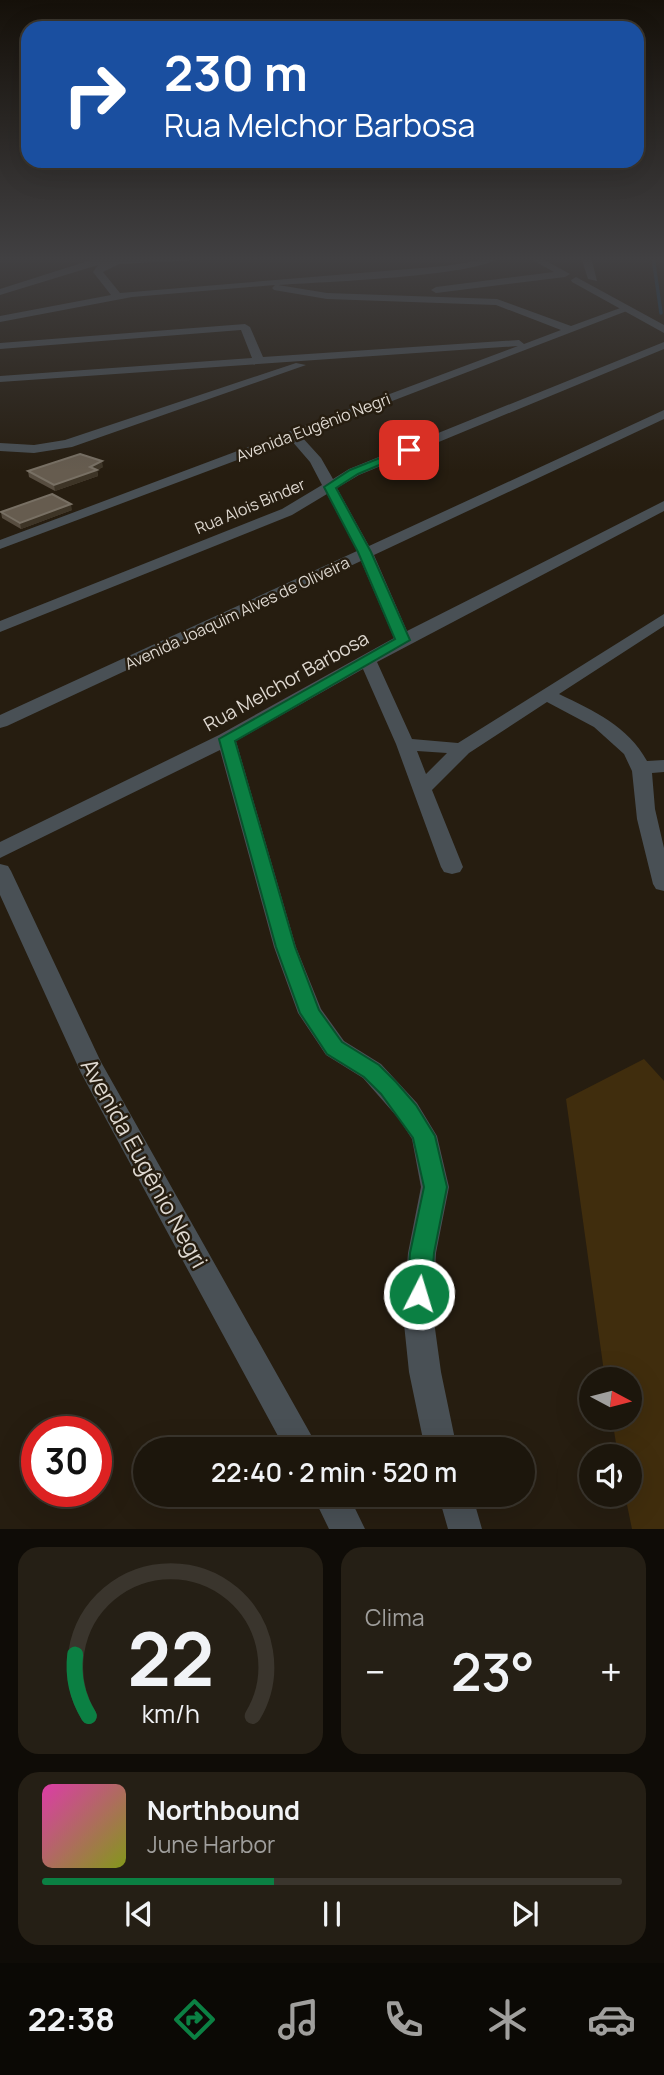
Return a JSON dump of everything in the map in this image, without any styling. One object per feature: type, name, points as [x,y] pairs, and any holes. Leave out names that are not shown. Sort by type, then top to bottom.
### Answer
[{"type":"street","points":[[0,346],[228,328]]},
{"type":"street","points":[[246,328],[259,361]]},
{"type":"street","points":[[567,328],[571,330]]},
{"type":"street","name":"Avenida Eugênio Negri","points":[[0,545],[575,328]]},
{"type":"street","points":[[0,379],[541,342]]},
{"type":"street","name":"Rua Alois Binder","points":[[0,627],[287,512],[354,472],[664,345]]},
{"type":"street","points":[[0,447],[34,449],[67,444],[327,356]]},
{"type":"street","name":"Avenida Joaquim Alves de Oliveira","points":[[0,722],[664,414]]},
{"type":"street","points":[[293,435],[316,461],[365,552],[403,640]]},
{"type":"street","name":"Rua Melchor Barbosa","points":[[0,851],[226,739],[368,662],[403,640],[664,505]]},
{"type":"street","points":[[422,789],[463,749],[664,619]]},
{"type":"street","points":[[368,662],[405,744],[452,867]]},
{"type":"street","points":[[546,695],[614,733],[634,755],[641,768],[648,826],[664,884]]},
{"type":"street","points":[[226,739],[285,947],[310,1013],[335,1048],[372,1071],[408,1111],[424,1136],[435,1187],[422,1253],[418,1314],[425,1372],[438,1437]]},
{"type":"street","points":[[405,744],[463,749]]},
{"type":"street","points":[[641,768],[664,766]]},
{"type":"street","name":"Avenida Eugênio Negri","points":[[0,871],[90,1066],[296,1437]]},
{"type":"street","points":[[336,1507],[348,1529]]},
{"type":"street","points":[[459,1507],[465,1529]]},
{"type":"shaded area","points":[[644,1059],[664,1081],[664,1529],[632,1529],[627,1507],[642,1507],[642,1444],[616,1444],[614,1430],[642,1430],[642,1367],[603,1367],[566,1099]]},
{"type":"building","points":[[80,454],[102,461],[90,467],[97,470],[54,485],[28,471]]},
{"type":"building","points":[[52,494],[71,504],[20,523],[1,512]]},
{"type":"route","points":[[409,450],[354,472],[330,487],[365,552],[403,640],[368,662],[226,739],[285,947],[310,1013],[335,1048],[372,1071],[389,1088],[424,1136],[435,1187],[422,1253],[419,1294]]}]
